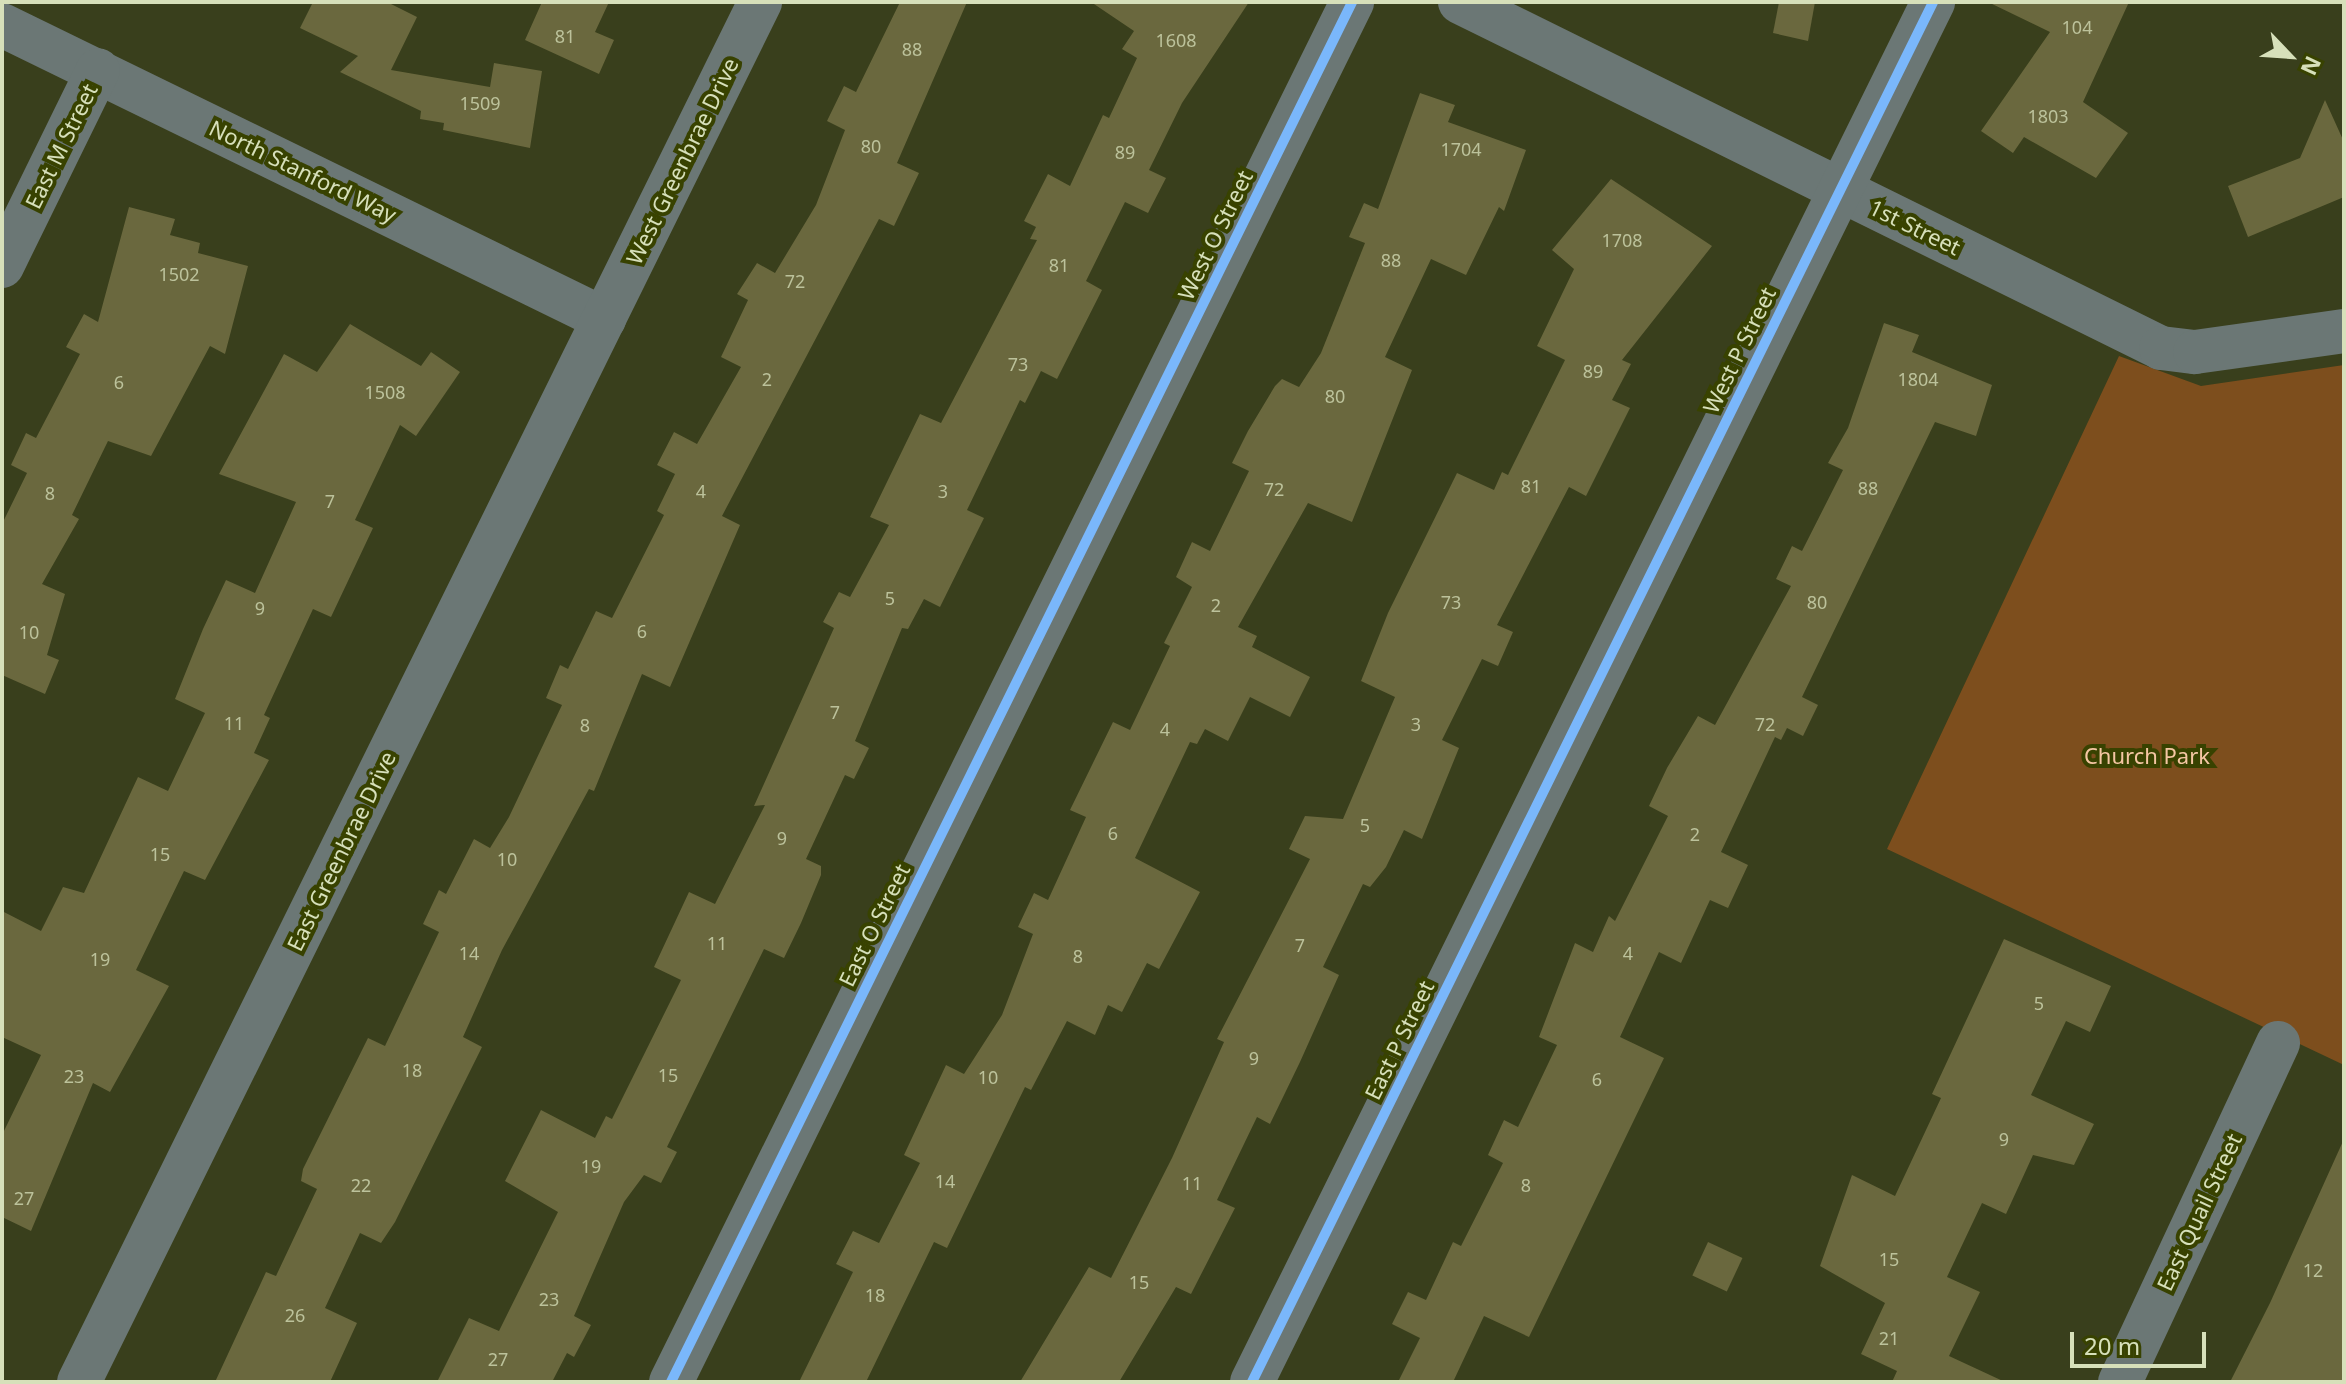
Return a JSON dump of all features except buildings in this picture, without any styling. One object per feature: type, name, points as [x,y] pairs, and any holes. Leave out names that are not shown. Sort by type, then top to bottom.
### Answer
[{"type":"street","name":"West Greenbrae Drive","points":[[604,319],[760,2]]},
{"type":"street","name":"West O Street","points":[[1113,486],[1352,2]]},
{"type":"street","name":"1st Street","points":[[1460,2],[2161,348],[2195,352],[2344,331]]},
{"type":"street","name":"West P Street","points":[[1581,715],[1933,2]]},
{"type":"street","name":"North Stanford Way","points":[[2,25],[604,319]]},
{"type":"street","name":"East M Street","points":[[2,266],[98,70]]},
{"type":"street","name":"East Greenbrae Drive","points":[[79,1382],[604,319]]},
{"type":"street","name":"East O Street","points":[[671,1382],[1113,486]]},
{"type":"street","name":"East P Street","points":[[1252,1382],[1581,715]]},
{"type":"street","name":"East Quail Street","points":[[2120,1382],[2278,1043]]},
{"type":"green space","name":"Church Park","points":[[2119,356],[2201,386],[2344,365],[2344,1065],[1887,849]]},
{"type":"cycle path","points":[[671,1382],[1352,2]]},
{"type":"cycle path","points":[[1252,1382],[1933,2]]}]
